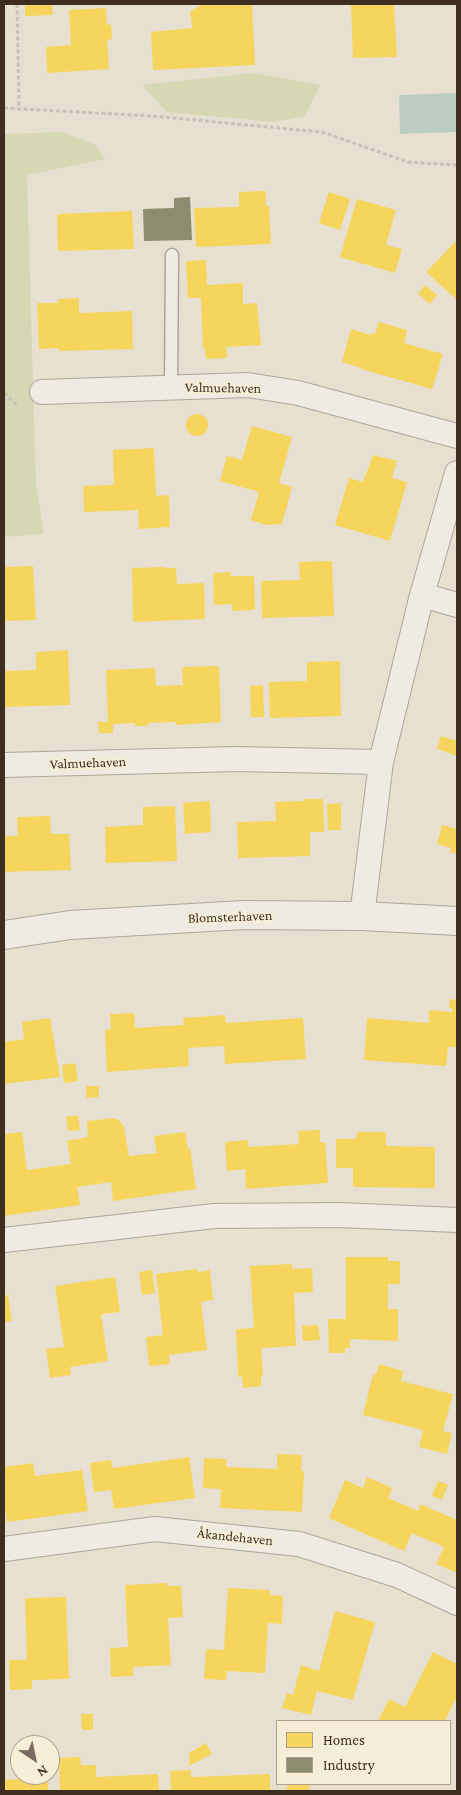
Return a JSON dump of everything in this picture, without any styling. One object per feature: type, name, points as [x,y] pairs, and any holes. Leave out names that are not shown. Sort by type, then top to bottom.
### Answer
[{"type":"street","name":"Valmuehaven","points":[[42,392],[248,385],[298,393],[457,436]]},
{"type":"street","points":[[362,916],[382,762],[422,595],[457,473]]},
{"type":"street","points":[[422,595],[457,605]]},
{"type":"street","name":"Valmuehaven","points":[[4,765],[236,759],[382,762]]},
{"type":"street","name":"Blomsterhaven","points":[[4,934],[70,925],[244,915],[362,916],[457,921]]},
{"type":"street","points":[[4,1240],[214,1216],[338,1215],[457,1220]]},
{"type":"street","name":"Åkandehaven","points":[[4,1549],[155,1530],[300,1544],[397,1575],[457,1603]]},
{"type":"lane","points":[[171,387],[172,254]]},
{"type":"path","points":[[17,4],[19,108]]},
{"type":"path","points":[[4,108],[152,116],[322,132],[408,162],[457,165]]},
{"type":"green space","points":[[254,73],[320,85],[305,116],[274,122],[167,112],[142,85]]},
{"type":"green space","points":[[62,132],[96,145],[105,159],[27,175],[36,485],[44,534],[4,537],[4,134]]},
{"type":"shaded area","points":[[457,93],[457,132],[400,134],[399,95]]},
{"type":"building: Homes","points":[[25,4],[52,4],[53,15],[25,16]]},
{"type":"building: Homes","points":[[204,4],[252,4],[255,65],[153,70],[151,32],[192,28],[190,11]]},
{"type":"building: Homes","points":[[351,4],[394,4],[397,57],[353,58]]},
{"type":"building: Homes","points":[[106,8],[107,25],[111,24],[112,39],[107,40],[109,69],[47,73],[46,47],[71,45],[69,10]]},
{"type":"building: Homes","points":[[266,191],[266,206],[269,206],[271,244],[196,247],[194,208],[239,207],[239,192]]},
{"type":"building: Homes","points":[[329,192],[350,199],[340,230],[319,223]]},
{"type":"building: Homes","points":[[357,199],[396,210],[386,245],[402,249],[395,273],[340,257]]},
{"type":"building: Homes","points":[[132,211],[134,249],[58,251],[57,214]]},
{"type":"building: Homes","points":[[457,240],[457,300],[426,272]]},
{"type":"building: Homes","points":[[206,260],[207,285],[243,283],[243,304],[257,303],[261,345],[226,347],[227,358],[206,359],[205,348],[203,348],[201,298],[188,298],[186,261]]},
{"type":"building: Homes","points":[[425,285],[437,295],[430,304],[418,294]]},
{"type":"building: Homes","points":[[79,298],[79,313],[132,311],[133,349],[59,351],[58,348],[39,349],[37,303],[58,303],[58,299]]},
{"type":"building: Homes","points":[[379,322],[407,330],[404,343],[443,354],[432,389],[342,362],[351,329],[371,335],[371,333],[375,334]]},
{"type":"building: Homes","points":[[197,414],[205,417],[208,425],[205,433],[197,436],[189,433],[186,425],[189,417]]},
{"type":"building: Homes","points":[[252,426],[292,437],[279,483],[292,487],[282,524],[265,525],[251,520],[259,492],[220,481],[227,456],[242,460]]},
{"type":"building: Homes","points":[[154,448],[156,496],[169,495],[170,527],[139,529],[138,510],[84,512],[83,486],[114,485],[113,450]]},
{"type":"building: Homes","points":[[373,455],[397,461],[392,478],[407,482],[390,541],[335,525],[349,478],[363,482]]},
{"type":"building: Homes","points":[[332,561],[334,616],[262,618],[261,581],[300,580],[299,562]]},
{"type":"building: Homes","points":[[33,566],[36,620],[4,621],[4,567]]},
{"type":"building: Homes","points":[[132,568],[176,568],[177,584],[204,583],[205,619],[133,622]]},
{"type":"building: Homes","points":[[231,572],[231,576],[254,576],[255,610],[232,611],[232,604],[214,605],[213,573]]},
{"type":"building: Homes","points":[[68,650],[70,705],[4,707],[4,671],[36,670],[36,652]]},
{"type":"building: Homes","points":[[340,661],[341,716],[270,718],[269,682],[307,681],[307,662]]},
{"type":"building: Homes","points":[[219,666],[221,722],[176,725],[176,722],[148,723],[148,726],[135,726],[135,723],[113,724],[113,733],[99,733],[98,722],[108,722],[106,670],[155,668],[156,686],[183,685],[182,667]]},
{"type":"building: Homes","points":[[263,685],[264,717],[251,717],[250,686]]},
{"type":"building: Homes","points":[[441,736],[457,741],[457,756],[437,749]]},
{"type":"building: Homes","points":[[304,799],[323,799],[324,832],[310,832],[310,856],[238,858],[237,822],[276,821],[275,802],[304,801]]},
{"type":"building: Homes","points":[[210,801],[211,832],[185,834],[183,803]]},
{"type":"building: Homes","points":[[341,803],[341,830],[328,830],[327,804]]},
{"type":"building: Homes","points":[[175,806],[177,861],[106,863],[105,827],[143,825],[143,807]]},
{"type":"building: Homes","points":[[50,816],[51,834],[69,834],[71,870],[4,872],[4,836],[18,836],[17,817]]},
{"type":"building: Homes","points":[[442,825],[457,829],[457,854],[450,852],[451,848],[437,844]]},
{"type":"building: Homes","points":[[450,999],[457,1000],[457,1047],[448,1047],[446,1066],[364,1060],[367,1018],[429,1023],[429,1010],[452,1012],[452,1008],[449,1008]]},
{"type":"building: Homes","points":[[134,1013],[135,1028],[184,1025],[183,1018],[225,1015],[226,1023],[303,1018],[306,1059],[225,1064],[224,1046],[188,1048],[189,1066],[107,1072],[105,1030],[111,1029],[110,1014]]},
{"type":"building: Homes","points":[[50,1018],[60,1077],[4,1084],[4,1042],[24,1039],[22,1022]]},
{"type":"building: Homes","points":[[75,1063],[78,1081],[64,1083],[62,1065]]},
{"type":"building: Homes","points":[[86,1086],[99,1086],[99,1097],[86,1098]]},
{"type":"building: Homes","points":[[78,1115],[80,1130],[68,1131],[66,1117]]},
{"type":"building: Homes","points":[[114,1118],[120,1121],[124,1127],[129,1156],[157,1153],[154,1136],[185,1132],[188,1149],[190,1148],[196,1189],[113,1201],[111,1182],[77,1187],[80,1205],[4,1216],[4,1134],[22,1132],[27,1170],[71,1164],[67,1141],[88,1137],[87,1121]]},
{"type":"building: Homes","points":[[320,1130],[320,1142],[325,1142],[328,1183],[246,1189],[245,1169],[227,1171],[225,1142],[248,1140],[248,1147],[299,1144],[298,1131]]},
{"type":"building: Homes","points":[[357,1132],[386,1132],[386,1146],[435,1147],[435,1188],[353,1187],[353,1168],[336,1168],[336,1139],[356,1139]]},
{"type":"building: Homes","points":[[346,1257],[388,1257],[388,1261],[400,1261],[400,1284],[388,1284],[388,1309],[398,1309],[398,1341],[350,1339],[350,1348],[345,1348],[345,1353],[329,1353],[328,1319],[346,1319]]},
{"type":"building: Homes","points":[[292,1264],[292,1269],[312,1268],[313,1292],[294,1293],[296,1346],[261,1348],[263,1375],[261,1376],[261,1386],[243,1388],[242,1376],[238,1377],[236,1329],[254,1328],[250,1266]]},
{"type":"building: Homes","points":[[197,1269],[198,1272],[210,1270],[213,1300],[201,1302],[207,1350],[169,1355],[170,1364],[149,1366],[146,1337],[163,1335],[156,1274]]},
{"type":"building: Homes","points":[[152,1270],[155,1293],[142,1295],[139,1272]]},
{"type":"building: Homes","points":[[115,1277],[120,1312],[101,1314],[108,1361],[70,1367],[71,1375],[50,1378],[46,1349],[64,1347],[55,1286]]},
{"type":"building: Homes","points":[[8,1295],[12,1321],[4,1322],[4,1296]]},
{"type":"building: Homes","points":[[318,1325],[320,1340],[303,1341],[302,1326]]},
{"type":"building: Homes","points":[[379,1364],[403,1371],[401,1381],[453,1394],[443,1431],[452,1433],[447,1454],[419,1447],[423,1430],[363,1415],[373,1374],[376,1375]]},
{"type":"building: Homes","points":[[277,1454],[302,1455],[301,1471],[304,1471],[302,1512],[220,1508],[221,1489],[203,1488],[204,1458],[227,1459],[226,1467],[277,1469]]},
{"type":"building: Homes","points":[[189,1457],[195,1498],[114,1509],[111,1490],[94,1492],[90,1463],[111,1460],[112,1468]]},
{"type":"building: Homes","points":[[33,1463],[35,1476],[82,1470],[88,1511],[7,1522],[4,1503],[4,1467]]},
{"type":"building: Homes","points":[[367,1477],[392,1488],[388,1498],[418,1511],[420,1504],[457,1520],[457,1573],[436,1564],[444,1547],[412,1533],[404,1551],[329,1518],[345,1480],[363,1488]]},
{"type":"building: Homes","points":[[438,1481],[448,1485],[442,1500],[432,1496]]},
{"type":"building: Homes","points":[[167,1583],[167,1586],[181,1586],[183,1617],[168,1618],[171,1665],[133,1667],[133,1676],[111,1677],[110,1648],[128,1647],[125,1585]]},
{"type":"building: Homes","points":[[228,1588],[270,1590],[270,1595],[283,1596],[282,1624],[268,1623],[265,1673],[227,1671],[226,1680],[204,1679],[206,1649],[224,1650]]},
{"type":"building: Homes","points":[[66,1597],[69,1679],[32,1680],[32,1689],[10,1690],[9,1660],[27,1660],[25,1598]]},
{"type":"building: Homes","points":[[335,1611],[375,1622],[353,1700],[317,1691],[311,1715],[282,1708],[287,1693],[293,1695],[301,1665],[319,1671]]},
{"type":"building: Homes","points":[[433,1652],[457,1664],[457,1701],[455,1700],[445,1720],[378,1720],[389,1699],[405,1707]]},
{"type":"building: Homes","points":[[81,1714],[93,1714],[93,1730],[82,1730]]},
{"type":"building: Homes","points":[[206,1743],[212,1754],[189,1766],[189,1753]]},
{"type":"building: Homes","points":[[80,1757],[81,1765],[96,1765],[96,1777],[158,1774],[159,1791],[60,1791],[60,1758]]},
{"type":"building: Homes","points":[[191,1770],[191,1777],[270,1774],[270,1791],[171,1791],[170,1771]]},
{"type":"building: Homes","points":[[4,1780],[10,1780],[10,1785],[48,1785],[48,1791],[4,1791]]},
{"type":"building: Homes","points":[[288,1785],[310,1785],[308,1791],[286,1791]]},
{"type":"building: Industry","points":[[190,197],[192,240],[144,241],[143,209],[174,208],[174,198]]}]
